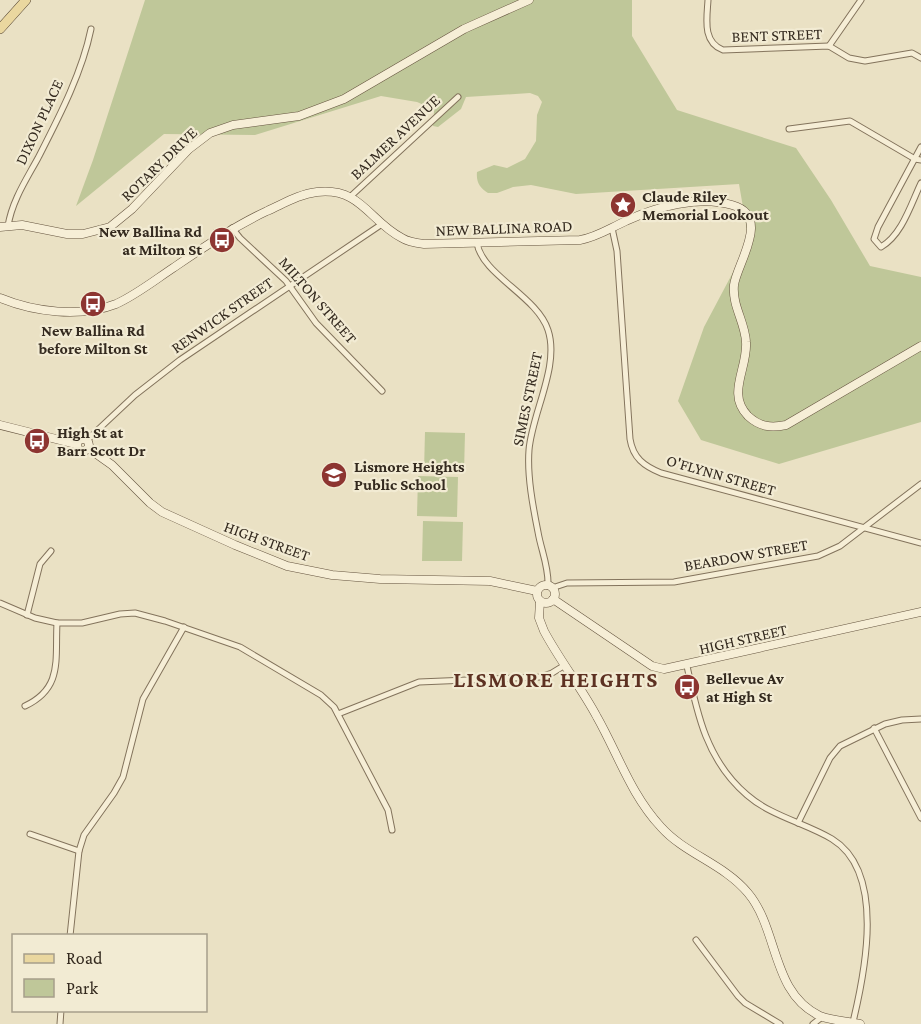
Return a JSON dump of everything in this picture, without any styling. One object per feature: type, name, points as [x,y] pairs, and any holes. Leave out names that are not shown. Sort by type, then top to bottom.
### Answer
[{"type":"main road","points":[[0,29],[26,0]]},
{"type":"main road","points":[[0,37],[17,11]]},
{"type":"street","name":"ROTARY DRIVE","points":[[4,226],[22,225],[67,234],[82,234],[110,227],[132,210],[189,150],[210,133],[233,125],[299,116],[344,99],[456,34],[529,0]]},
{"type":"street","name":"BENT STREET","points":[[708,0],[709,39],[718,49],[726,51],[829,46],[849,58],[865,62],[912,53],[921,58]]},
{"type":"street","points":[[829,46],[861,0]]},
{"type":"street","name":"DIXON PLACE","points":[[4,226],[50,135],[86,53],[91,29]]},
{"type":"street","name":"BALMER AVENUE","points":[[351,196],[458,97]]},
{"type":"street","points":[[789,129],[850,121],[918,160]]},
{"type":"street","points":[[921,147],[916,153],[918,160],[878,227],[874,239],[881,247],[889,242],[896,233],[921,183]]},
{"type":"street","points":[[0,298],[23,306],[71,312],[100,309],[130,297],[232,228],[307,194],[327,192],[351,196]]},
{"type":"street","name":"NEW BALLINA ROAD","points":[[351,196],[382,224],[402,238],[424,244],[580,240],[597,236],[658,207],[701,202],[734,205],[746,214],[750,221],[751,237],[735,279],[734,293],[746,342],[746,354],[737,390],[743,411],[762,426],[786,425],[798,419],[921,346]]},
{"type":"street","name":"RENWICK STREET","points":[[87,444],[158,376],[382,224]]},
{"type":"street","name":"MILTON STREET","points":[[232,228],[289,285],[316,323],[382,391]]},
{"type":"street","name":"O'FLYNN STREET","points":[[612,228],[617,251],[630,439],[633,451],[640,461],[661,473],[921,543]]},
{"type":"street","name":"SIMES STREET","points":[[477,243],[481,254],[490,265],[539,312],[550,337],[550,363],[533,427],[529,465],[536,525],[550,587]]},
{"type":"street","name":"HIGH STREET","points":[[0,425],[76,444],[80,451],[87,444],[162,512],[287,566],[332,575],[363,578],[490,581],[537,591]]},
{"type":"street","name":"BEARDOW STREET","points":[[550,587],[567,584],[674,582],[807,559],[834,550],[921,484]]},
{"type":"street","points":[[27,615],[40,564],[51,551]]},
{"type":"street","points":[[540,601],[547,603],[554,598],[555,594],[550,587],[542,586],[537,591],[541,624],[596,715],[629,782],[653,818],[671,837],[729,875],[747,891],[760,913],[788,985],[799,1001],[822,1017],[857,1023],[865,964],[866,902],[863,884],[850,856],[838,843],[755,802],[739,787],[724,769],[704,734],[687,666]]},
{"type":"street","name":"HIGH STREET","points":[[554,598],[652,666],[664,669],[687,666],[921,612]]},
{"type":"street","points":[[0,603],[27,615],[57,623],[82,622],[120,614],[147,615],[222,640],[254,655],[321,695],[338,714],[388,810],[392,830]]},
{"type":"street","points":[[25,706],[39,700],[52,684],[57,623]]},
{"type":"street","points":[[70,934],[79,851],[84,835],[123,777],[143,699],[184,627]]},
{"type":"street","points":[[338,714],[418,682],[540,676],[552,673],[565,665]]},
{"type":"street","points":[[798,823],[835,751],[874,728],[894,721],[921,719]]},
{"type":"street","points":[[874,728],[921,818]]},
{"type":"street","points":[[30,834],[79,851]]},
{"type":"street","points":[[696,940],[738,996],[745,1003],[780,1024]]},
{"type":"street","points":[[813,1024],[822,1017]]},
{"type":"green space","points":[[145,0],[632,0],[632,36],[677,110],[796,148],[831,200],[870,266],[921,277],[921,422],[779,464],[701,440],[678,401],[704,327],[749,242],[739,184],[576,194],[531,185],[488,193],[479,184],[477,172],[494,165],[507,168],[525,159],[536,141],[537,115],[542,102],[538,96],[530,93],[466,97],[461,109],[438,127],[433,126],[434,112],[431,108],[417,102],[381,96],[255,135],[164,134],[76,206]]},
{"type":"green space","points":[[425,432],[465,433],[464,472],[424,471]]},
{"type":"green space","points":[[418,476],[458,477],[457,517],[417,516]]},
{"type":"green space","points":[[423,521],[463,522],[462,561],[422,561]]},
{"type":"place","name":"Claude Riley Memorial Lookout","points":[[623,205]]},
{"type":"place","name":"New Ballina Rd at Milton St","points":[[222,240]]},
{"type":"place","name":"New Ballina Rd before Milton St","points":[[93,304]]},
{"type":"place","name":"High St at Barr Scott Dr","points":[[37,441]]},
{"type":"place","name":"Lismore Heights Public School","points":[[334,475]]},
{"type":"place","name":"Bellevue Av at High St","points":[[687,687]]},
{"type":"district","name":"LISMORE HEIGHTS","points":[[556,679]]}]
